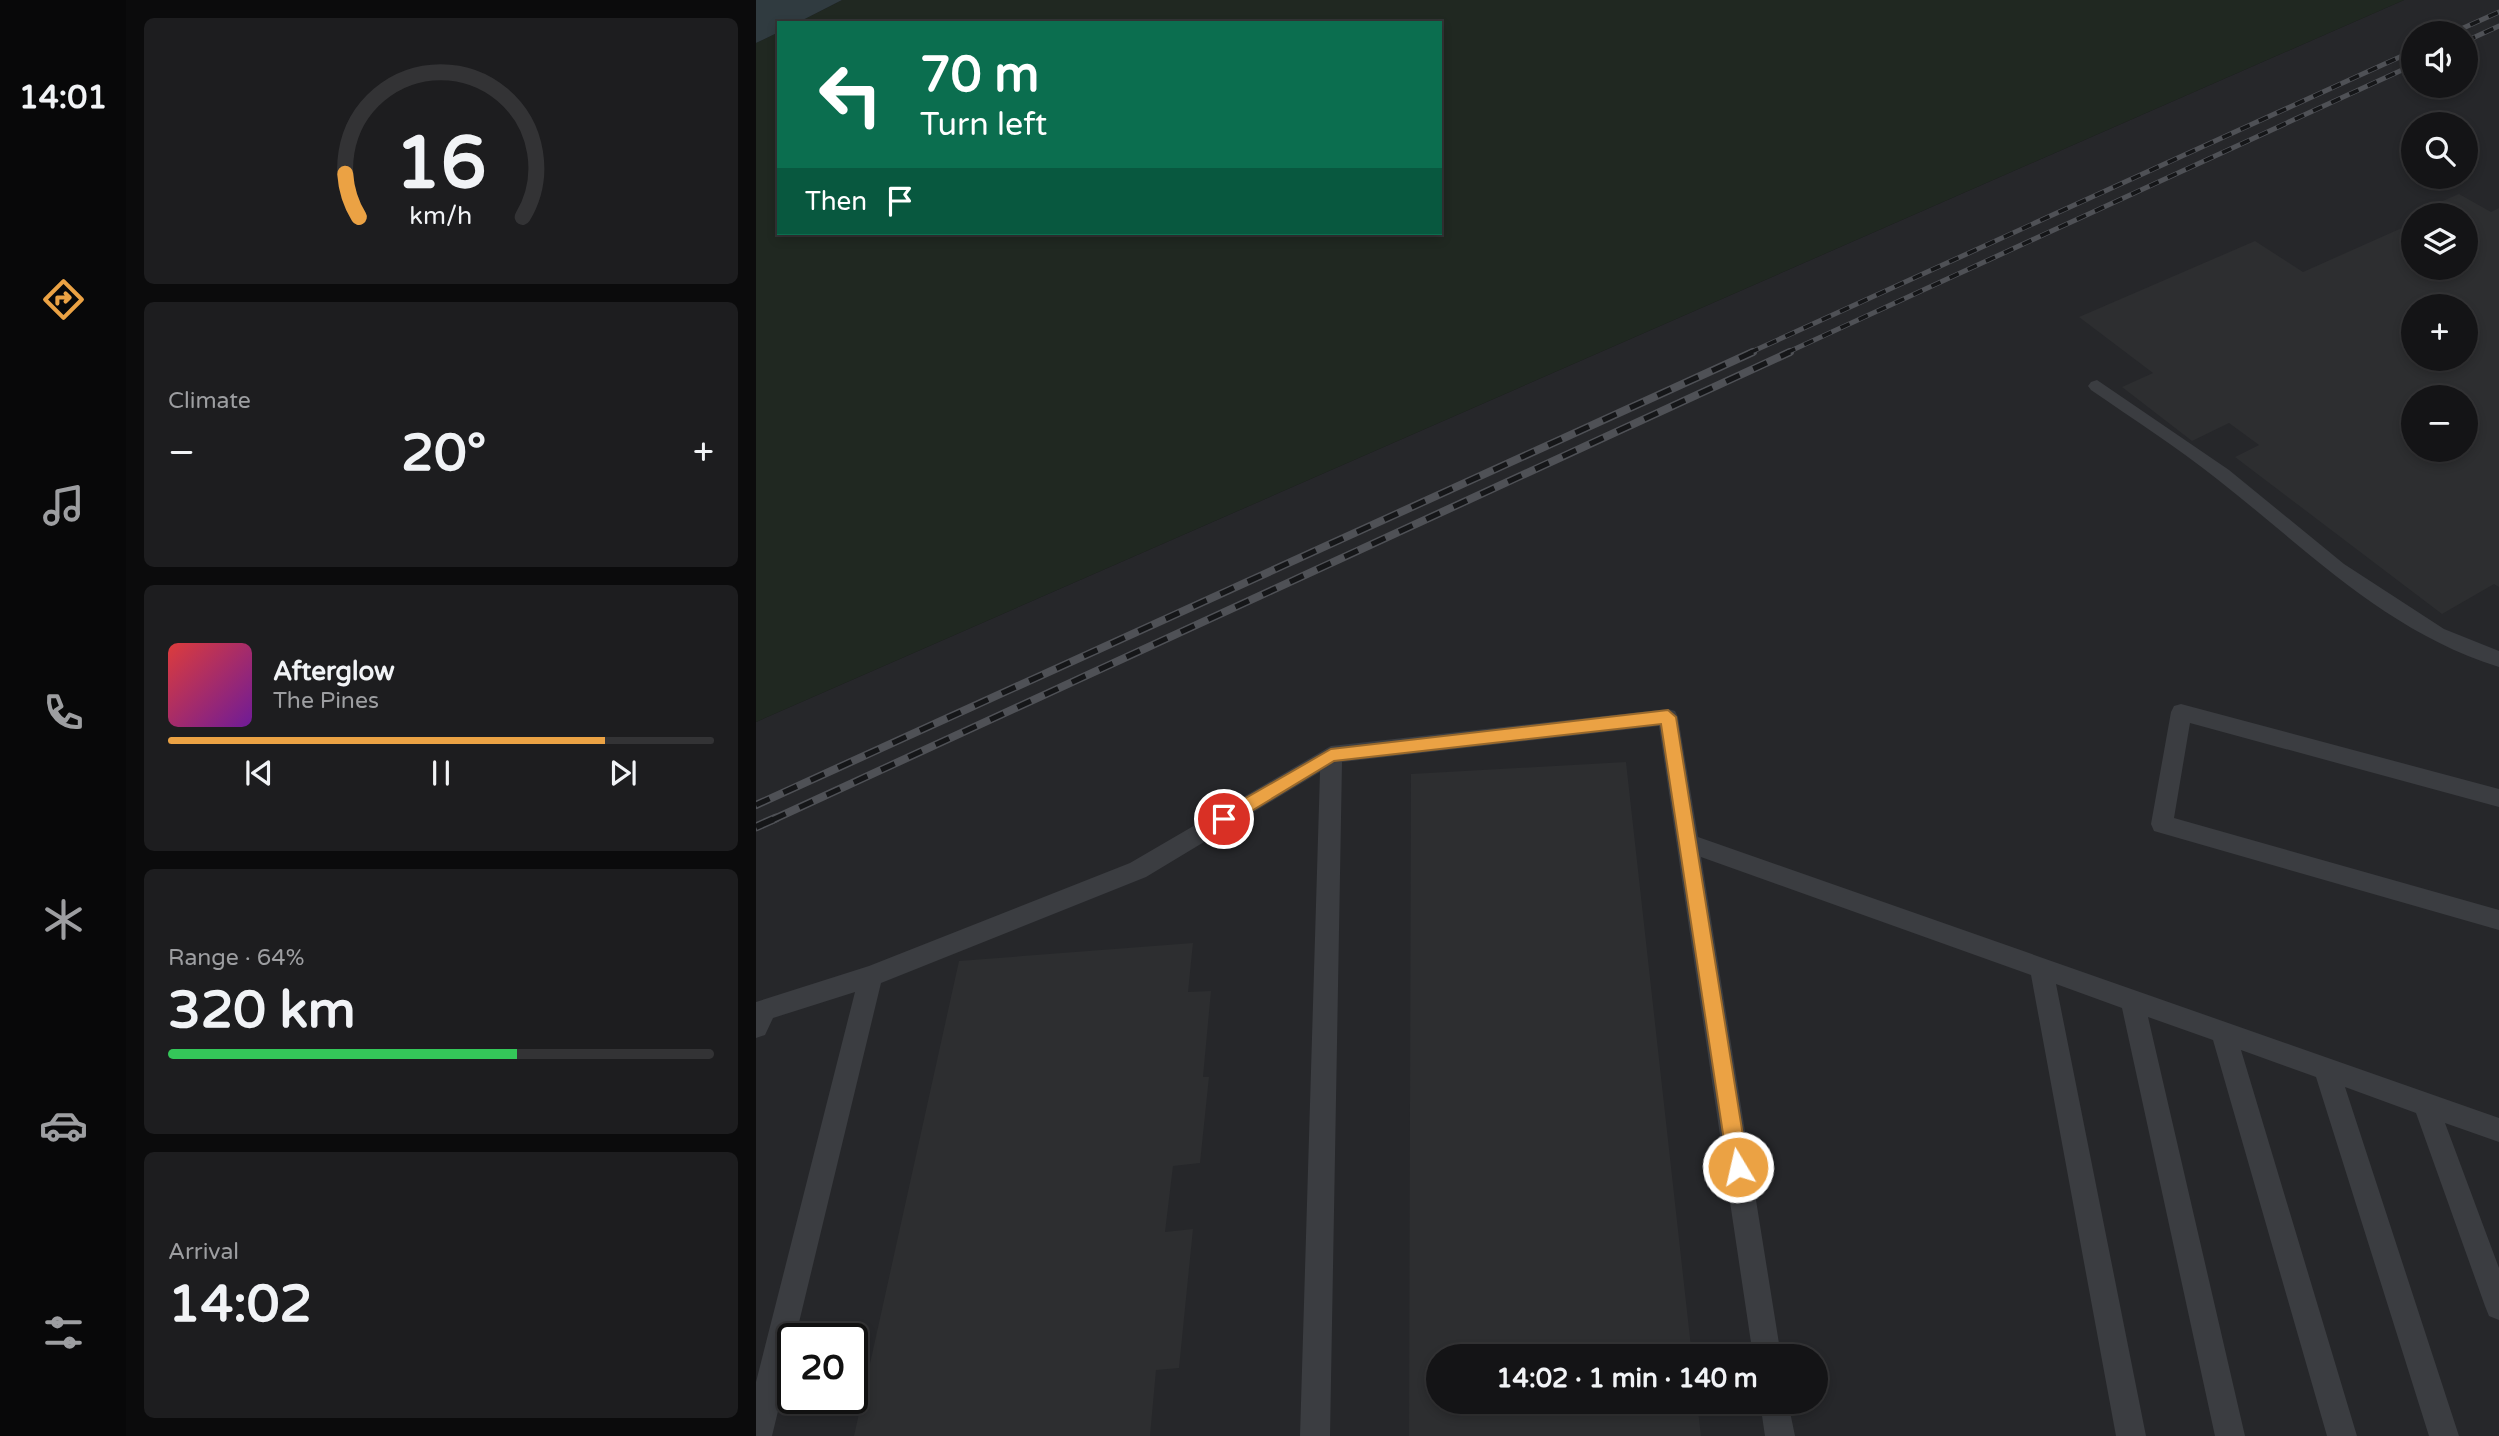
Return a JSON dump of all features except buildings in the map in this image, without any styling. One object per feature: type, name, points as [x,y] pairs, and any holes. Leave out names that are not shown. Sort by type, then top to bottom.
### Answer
[{"type":"lane","points":[[2097,386],[2224,474],[2337,569],[2437,634],[2499,659]]},
{"type":"lane","points":[[2499,798],[2181,712],[2162,824],[2499,920]]},
{"type":"lane","points":[[756,1027],[765,1010],[871,976],[1138,870],[1331,755],[1668,717],[1765,1344]]},
{"type":"lane","points":[[1315,1436],[1331,755]]},
{"type":"lane","points":[[1688,843],[2499,1129]]},
{"type":"lane","points":[[2041,967],[2131,1436]]},
{"type":"lane","points":[[757,1436],[871,976]]},
{"type":"lane","points":[[2132,1000],[2230,1436]]},
{"type":"lane","points":[[2223,1032],[2342,1436]]},
{"type":"lane","points":[[2326,1068],[2444,1436]]},
{"type":"lane","points":[[2424,1103],[2499,1306]]},
{"type":"lane","points":[[1776,1414],[1780,1436]]},
{"type":"shaded area","points":[[756,0],[842,0],[801,21],[777,21],[777,33],[756,43]]},
{"type":"shaded area","points":[[842,0],[2404,0],[756,722],[756,43],[777,33],[777,235],[1442,235],[1442,21],[801,21]]},
{"type":"shaded area","points":[[2404,0],[2499,0],[2499,1436],[756,1436],[756,722]]},
{"type":"railway","points":[[2478,21],[2499,12]]},
{"type":"railway","points":[[2478,36],[2499,26]]},
{"type":"railway","points":[[1749,353],[2401,56]]},
{"type":"railway","points":[[1786,353],[2401,71]]},
{"type":"railway","points":[[756,805],[1753,352]]},
{"type":"railway","points":[[772,820],[1790,352]]},
{"type":"railway","points":[[756,827],[776,818]]},
{"type":"route","points":[[1224,819],[1331,755],[1668,717],[1738,1167]]}]
